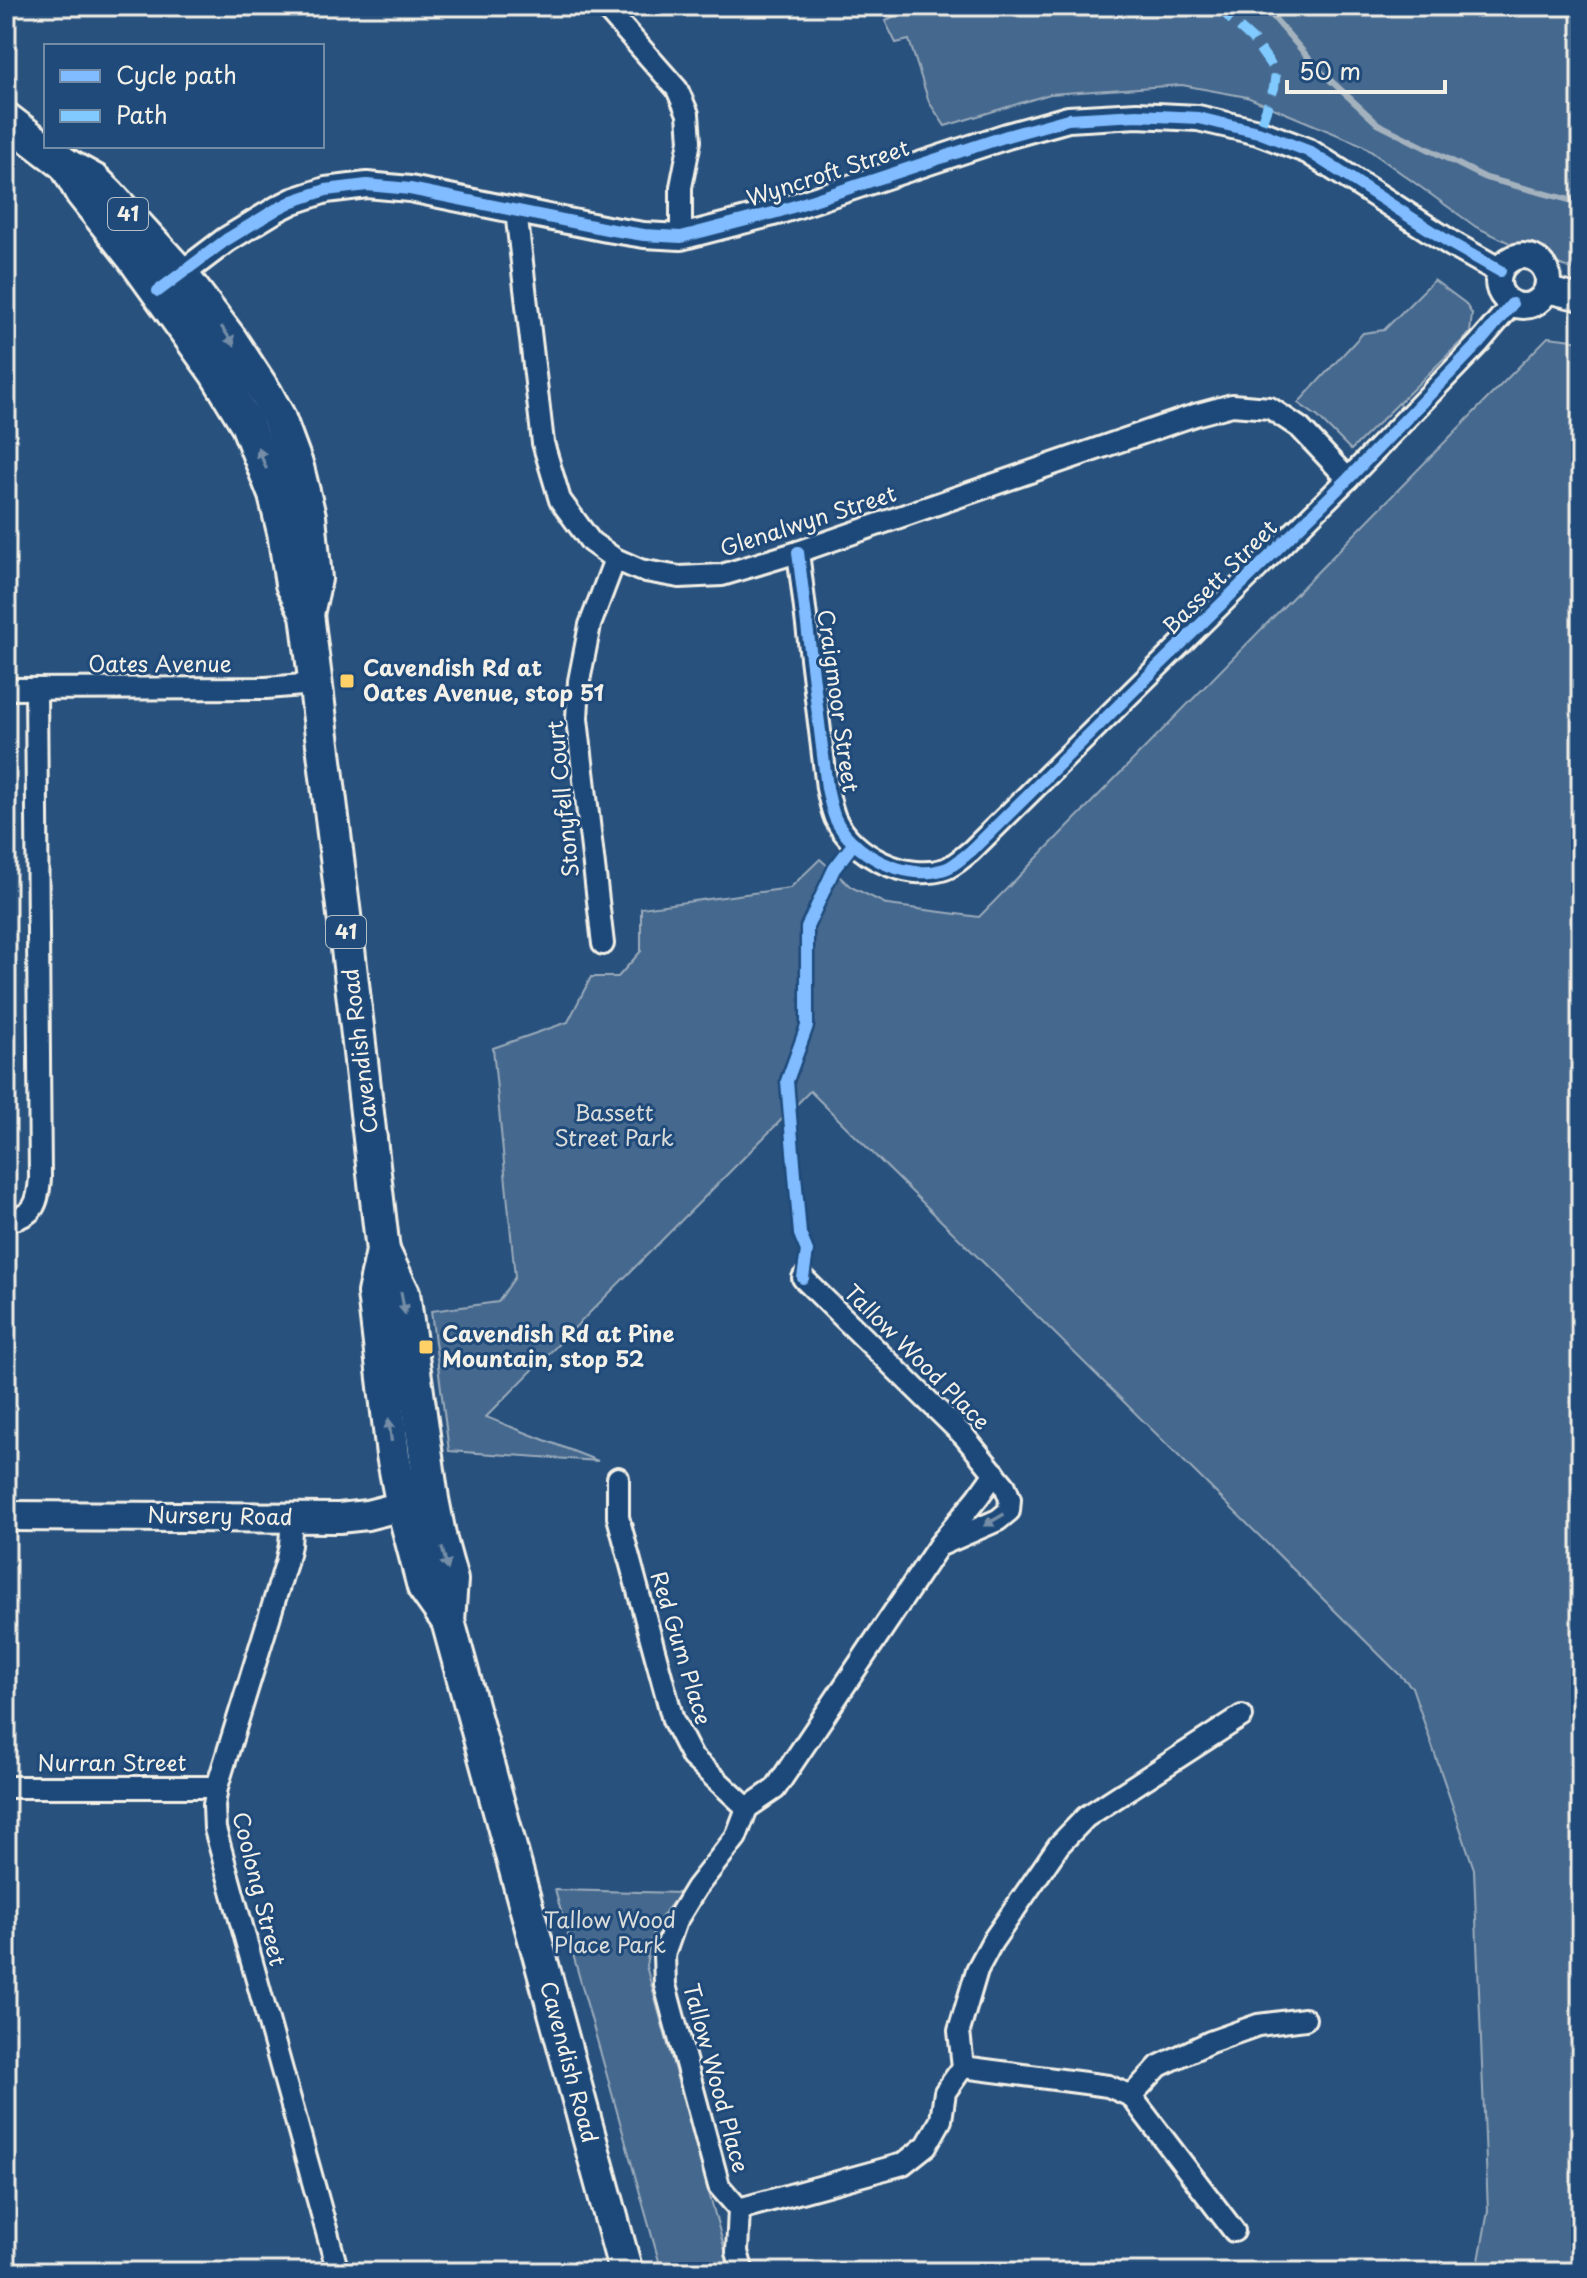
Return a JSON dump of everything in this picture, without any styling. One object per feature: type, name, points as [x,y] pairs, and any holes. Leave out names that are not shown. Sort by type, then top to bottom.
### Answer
[{"type":"main road","name":"Cavendish Road","points":[[6,119],[66,165],[95,181],[170,282],[252,370],[278,416],[304,492],[315,579],[307,614],[383,1251],[403,1293],[424,1587],[448,1621],[626,2272]]},
{"type":"main road","name":"Nursery Road","points":[[6,1516],[355,1517],[417,1503]]},
{"type":"street","points":[[604,6],[677,89],[688,114],[690,141],[681,187],[681,237]]},
{"type":"street","name":"Wyncroft Street","points":[[170,282],[226,240],[277,209],[326,190],[367,185],[410,189],[644,235],[681,237],[777,212],[1068,119],[1152,116],[1213,121],[1258,132],[1308,151],[1452,244],[1500,271]]},
{"type":"street","name":"Glenalwyn Street","points":[[516,211],[543,443],[560,500],[591,542],[615,559],[640,570],[679,577],[722,575],[1232,405],[1270,408],[1300,428],[1348,479]]},
{"type":"street","points":[[1514,257],[1533,257],[1547,271],[1547,290],[1542,299],[1533,305],[1512,304],[1500,290],[1500,271],[1505,262],[1514,257]]},
{"type":"street","points":[[1547,290],[1581,298]]},
{"type":"street","name":"Bassett Street","points":[[947,869],[982,841],[1348,479],[1479,343],[1512,304]]},
{"type":"street","name":"Craigmoor Street","points":[[798,552],[827,788],[836,820],[854,843],[881,864],[919,873],[947,869]]},
{"type":"street","name":"Stonyfell Court","points":[[603,944],[577,719],[579,681],[590,625],[615,559]]},
{"type":"street","name":"Oates Avenue","points":[[6,689],[266,688],[315,684]]},
{"type":"street","points":[[6,1221],[21,1218],[33,1210],[39,1194],[40,1178],[36,689]]},
{"type":"street","name":"Tallow Wood Place","points":[[803,1278],[964,1436],[1005,1486],[1010,1499],[1009,1511],[998,1520],[939,1545]]},
{"type":"street","name":"Tallow Wood Place","points":[[739,2209],[719,2186],[665,1985],[664,1955],[676,1921],[696,1888],[736,1837],[747,1808],[775,1789],[939,1545],[995,1473]]},
{"type":"street","name":"Red Gum Place","points":[[618,1478],[618,1517],[673,1720],[692,1757],[747,1808]]},
{"type":"street","name":"Coolong Street","points":[[292,1517],[286,1563],[217,1787],[215,1829],[338,2272]]},
{"type":"street","points":[[743,2272],[737,2252],[739,2209],[903,2164],[927,2145],[941,2120],[945,2092],[963,2067],[959,2031],[977,1970],[992,1942],[1059,1845],[1086,1817],[1242,1716]]},
{"type":"street","name":"Nurran Street","points":[[6,1787],[217,1787]]},
{"type":"street","points":[[1131,2096],[1159,2066],[1210,2042],[1258,2025],[1305,2019]]},
{"type":"street","points":[[963,2067],[1108,2086],[1131,2096],[1234,2231]]},
{"type":"green space","points":[[913,6],[1581,6],[1581,272],[1541,258],[1476,227],[1362,145],[1247,97],[1182,85],[1050,94],[945,126],[929,102],[909,40],[896,43],[885,21]]},
{"type":"green space","points":[[1434,280],[1465,303],[1472,314],[1470,333],[1351,450],[1318,417],[1298,403],[1363,333],[1384,330]]},
{"type":"green space","name":"Bassett Street Park","points":[[1548,337],[1581,341],[1581,2272],[1477,2272],[1488,2211],[1474,1869],[1412,1687],[810,1091],[486,1417],[598,1461],[449,1451],[431,1311],[498,1302],[515,1277],[493,1048],[568,1022],[591,977],[618,977],[641,951],[641,908],[790,888],[820,859],[851,887],[888,905],[979,917]]},
{"type":"green space","name":"Tallow Wood Place Park","points":[[555,1890],[681,1893],[656,1926],[646,1966],[731,2272],[662,2272]]},
{"type":"waterway","points":[[1264,6],[1318,69],[1378,124],[1486,178],[1581,203]]},
{"type":"marked path","points":[[1219,6],[1254,41],[1276,72],[1274,88],[1258,132]]},
{"type":"cycle path","points":[[158,291],[226,240],[277,209],[326,190],[367,185],[410,189],[607,229],[681,237],[777,212],[1068,119],[1137,115],[1198,118],[1258,132],[1308,151],[1452,244],[1500,271]]},
{"type":"cycle path","points":[[798,552],[827,788],[835,818],[854,843],[882,862],[914,872],[945,869],[971,851],[1348,479],[1479,343],[1512,304]]},
{"type":"cycle path","points":[[803,1278],[807,1251],[800,1234],[787,1081],[807,1026],[807,927],[834,869],[854,843]]},
{"type":"place","name":"Cavendish Rd at Oates Avenue, stop 51","points":[[347,681]]},
{"type":"place","name":"Cavendish Rd at Pine Mountain, stop 52","points":[[426,1347]]}]
